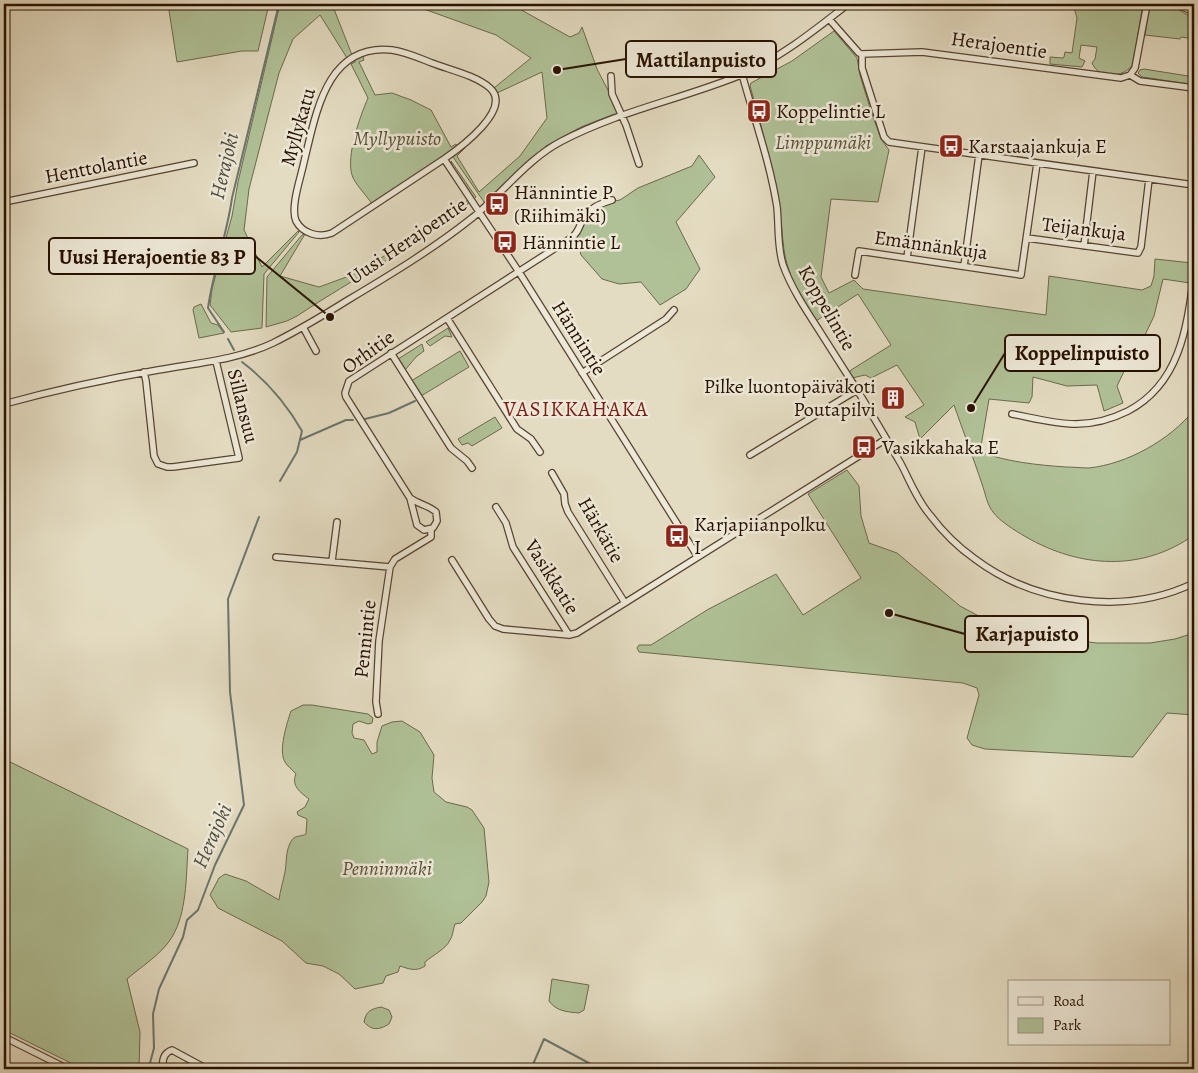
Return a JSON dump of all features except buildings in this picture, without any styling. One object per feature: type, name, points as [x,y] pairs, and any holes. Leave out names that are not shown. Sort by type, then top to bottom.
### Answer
[{"type":"street","name":"Uusi Herajoentie","points":[[4,404],[62,389],[144,372],[216,361],[254,350],[303,327],[443,240],[479,212],[544,152],[576,134],[621,116],[742,74],[786,49],[848,4]]},
{"type":"street","points":[[1130,74],[1135,68],[1146,4]]},
{"type":"street","points":[[1179,4],[1194,12]]},
{"type":"street","points":[[829,19],[862,54],[862,68],[884,137],[889,142],[1194,185]]},
{"type":"street","name":"Myllykatu","points":[[383,50],[401,52],[467,76],[483,83],[492,90],[496,96],[497,103],[492,115],[459,148],[444,159],[332,233],[319,235],[308,232],[295,219],[295,204],[314,121],[322,95],[336,72],[357,56],[383,50]]},
{"type":"street","name":"Herajoentie","points":[[862,54],[922,52],[1121,78],[1130,74],[1140,81],[1194,88]]},
{"type":"street","name":"Koppelintie","points":[[742,74],[773,187],[783,264],[803,306],[886,439],[919,500],[939,526],[974,558],[988,568],[1016,582],[1047,593],[1073,599],[1113,602],[1152,597],[1194,583]]},
{"type":"street","points":[[611,76],[612,94],[626,125],[639,164]]},
{"type":"street","points":[[907,258],[922,147]]},
{"type":"street","points":[[964,266],[979,155]]},
{"type":"street","points":[[444,159],[479,212]]},
{"type":"street","name":"Henttolantie","points":[[4,202],[194,163]]},
{"type":"street","points":[[1026,238],[1037,163]]},
{"type":"street","points":[[1084,246],[1093,171]]},
{"type":"street","name":"Teijankuja","points":[[1026,238],[1138,253],[1149,178]]},
{"type":"street","name":"Orhitie","points":[[431,529],[422,530],[417,525],[410,498],[349,403],[345,393],[347,385],[352,378],[576,235],[592,208],[612,200]]},
{"type":"street","name":"Hännintie","points":[[479,212],[519,272],[698,557]]},
{"type":"street","name":"Emännänkuja","points":[[856,275],[858,251],[1021,275],[1026,238]]},
{"type":"street","points":[[1012,414],[1064,423],[1085,423],[1108,419],[1122,414],[1143,402],[1164,380],[1175,361],[1187,324],[1194,275]]},
{"type":"street","points":[[582,373],[666,319],[674,310]]},
{"type":"street","points":[[447,318],[517,429],[532,439],[540,452]]},
{"type":"street","name":"Orhitie","points":[[303,327],[316,351]]},
{"type":"street","points":[[391,353],[451,448],[467,461],[472,468]]},
{"type":"street","name":"Sillansuu","points":[[144,372],[154,456],[158,464],[167,468],[239,458],[216,361]]},
{"type":"street","points":[[750,455],[856,390]]},
{"type":"street","points":[[452,560],[495,626],[503,629],[569,635],[577,633],[886,439]]},
{"type":"street","name":"Härkätie","points":[[552,472],[564,494],[568,512],[625,603]]},
{"type":"street","points":[[276,557],[390,567],[395,558],[431,537],[431,529],[438,521],[436,512],[410,498]]},
{"type":"street","name":"Vasikkatie","points":[[496,507],[506,522],[513,547],[569,635]]},
{"type":"street","points":[[332,561],[337,522]]},
{"type":"street","name":"Pennintie","points":[[378,714],[376,702],[379,641],[390,567]]},
{"type":"street","points":[[4,1037],[68,1069]]},
{"type":"street","points":[[163,1069],[164,1058],[167,1052],[172,1050],[207,1069]]},
{"type":"green space","points":[[168,4],[269,4],[258,51],[242,51],[177,62]]},
{"type":"green space","points":[[280,4],[344,4],[334,9],[352,55],[347,58],[320,15],[293,39],[279,73],[249,189],[244,230],[262,267],[299,232],[264,274],[262,328],[231,332],[210,305],[212,289],[232,216],[238,182]]},
{"type":"green space","points":[[410,4],[515,4],[516,7],[570,37],[579,33],[582,27],[597,69],[617,113],[581,127],[546,146],[484,202],[453,157],[465,148],[457,156],[479,192],[520,156],[547,118],[542,72],[497,93],[494,88],[531,58],[496,35]]},
{"type":"green space","points":[[1073,4],[1143,4],[1133,64],[1129,69],[1112,75],[1100,72],[1092,63],[1095,59],[1097,47],[1081,45],[1079,58],[1085,61],[1082,67],[1050,64],[1050,57],[1063,58],[1065,52],[1072,53],[1077,18]]},
{"type":"green space","points":[[1152,4],[1174,8],[1194,19],[1194,39],[1145,35],[1149,10]]},
{"type":"green space","name":"Limppumäki","points":[[834,31],[857,58],[870,108],[881,139],[889,150],[878,202],[831,199],[821,277],[829,293],[854,280],[863,289],[1046,315],[1049,276],[1142,290],[1151,286],[1154,276],[1155,259],[1192,263],[1190,283],[1163,279],[1154,316],[1117,386],[1123,403],[1104,411],[1097,385],[1067,386],[1033,377],[1032,397],[1029,403],[989,399],[980,452],[1012,461],[1044,465],[1089,468],[1103,466],[1147,449],[1173,431],[1194,410],[1194,535],[1174,547],[1153,555],[1111,562],[1089,560],[1047,547],[1008,526],[991,509],[954,405],[920,439],[915,422],[905,417],[924,405],[897,365],[871,378],[865,375],[852,378],[849,373],[851,370],[891,345],[858,294],[816,321],[804,303],[791,277],[786,258],[772,170],[750,86],[751,83],[792,61]]},
{"type":"green space","name":"Myllypuisto","points":[[363,56],[364,60],[359,62],[375,95],[392,93],[431,110],[451,147],[456,144],[457,146],[372,204],[355,182],[351,167],[352,147],[368,98],[351,64]]},
{"type":"green space","points":[[1144,69],[1188,76],[1193,79],[1189,84],[1142,77],[1138,73]]},
{"type":"green space","points":[[699,155],[715,177],[676,222],[700,269],[686,289],[660,305],[641,282],[619,284],[602,279],[581,255],[576,235],[583,220],[601,203],[620,200],[638,188],[692,166]]},
{"type":"green space","points":[[451,161],[476,197],[474,199],[453,168]]},
{"type":"green space","points":[[468,200],[469,203],[449,219],[406,248],[297,316],[266,327],[267,277],[302,235],[305,234],[280,276],[319,287],[360,272]]},
{"type":"green space","points":[[201,304],[211,323],[218,325],[224,333],[199,338],[193,310],[194,307]]},
{"type":"green space","points":[[448,328],[452,337],[445,336],[430,346],[426,342]]},
{"type":"green space","points":[[422,344],[424,351],[405,370],[398,359]]},
{"type":"green space","points":[[460,351],[469,367],[421,396],[411,381]]},
{"type":"green space","points":[[495,417],[502,428],[472,446],[468,443],[462,445],[458,439]]},
{"type":"green space","points":[[847,470],[859,486],[861,516],[869,543],[897,553],[960,606],[988,621],[1037,636],[1097,643],[1150,643],[1175,639],[1194,633],[1194,715],[1167,713],[1133,757],[985,749],[972,745],[967,738],[979,695],[977,688],[963,683],[639,652],[637,648],[639,645],[651,645],[707,610],[776,574],[803,615],[861,578],[808,494]]},
{"type":"green space","name":"Penninmäki","points":[[303,705],[368,714],[373,718],[372,723],[368,724],[359,721],[353,724],[352,733],[354,738],[364,740],[372,754],[377,752],[377,742],[382,726],[402,721],[420,732],[434,755],[432,778],[434,792],[446,802],[472,810],[484,828],[489,882],[486,896],[461,923],[455,924],[452,937],[448,943],[425,962],[425,966],[409,969],[400,966],[398,972],[386,976],[383,983],[355,989],[339,974],[323,966],[306,963],[282,941],[218,908],[210,895],[219,878],[225,874],[246,881],[279,900],[290,844],[295,837],[306,834],[307,819],[298,815],[297,812],[305,807],[309,799],[296,785],[296,774],[285,762],[282,751],[291,711]]},
{"type":"green space","points":[[4,759],[188,849],[185,894],[181,917],[177,927],[163,949],[127,979],[140,1032],[139,1069],[83,1069],[4,1030]]},
{"type":"green space","points":[[552,979],[589,985],[584,1010],[579,1013],[566,1011],[558,1009],[552,1004],[549,1001]]},
{"type":"green space","points":[[381,1007],[389,1010],[392,1017],[389,1024],[379,1028],[370,1027],[364,1022],[366,1015],[372,1010]]},
{"type":"waterway","name":"Herajoki","points":[[224,332],[208,308],[210,294],[279,4]]},
{"type":"waterway","name":"Herajoki","points":[[228,339],[234,350]]},
{"type":"waterway","name":"Herajoki","points":[[242,362],[275,394],[290,412],[302,431],[297,452],[280,481]]},
{"type":"waterway","points":[[365,419],[389,413],[415,401]]},
{"type":"waterway","points":[[300,440],[346,420],[353,420]]},
{"type":"waterway","name":"Herajoki","points":[[153,1069],[150,1063],[154,1048],[153,1014],[159,989],[183,937],[187,920],[198,910],[215,865],[244,805],[230,692],[228,599],[259,517]]},
{"type":"waterway","points":[[531,1069],[544,1039],[600,1069]]},
{"type":"place","name":"Mattilanpuisto","points":[[557,70]]},
{"type":"place","name":"Koppelintie L","points":[[759,111]]},
{"type":"place","name":"Karstaajankuja E","points":[[951,146]]},
{"type":"place","name":"Hännintie P (Riihimäki)","points":[[497,204]]},
{"type":"place","name":"Hännintie L","points":[[505,242]]},
{"type":"place","name":"Uusi Herajoentie 83 P","points":[[330,317]]},
{"type":"place","name":"Pilke luontopäiväkoti Poutapilvi","points":[[893,398]]},
{"type":"place","name":"Koppelinpuisto","points":[[971,408]]},
{"type":"place","name":"Vasikkahaka E","points":[[864,447]]},
{"type":"place","name":"Karjapiianpolku I","points":[[677,536]]},
{"type":"place","name":"Karjapuisto","points":[[889,613]]},
{"type":"district","name":"VASIKKAHAKA","points":[[576,409]]}]
